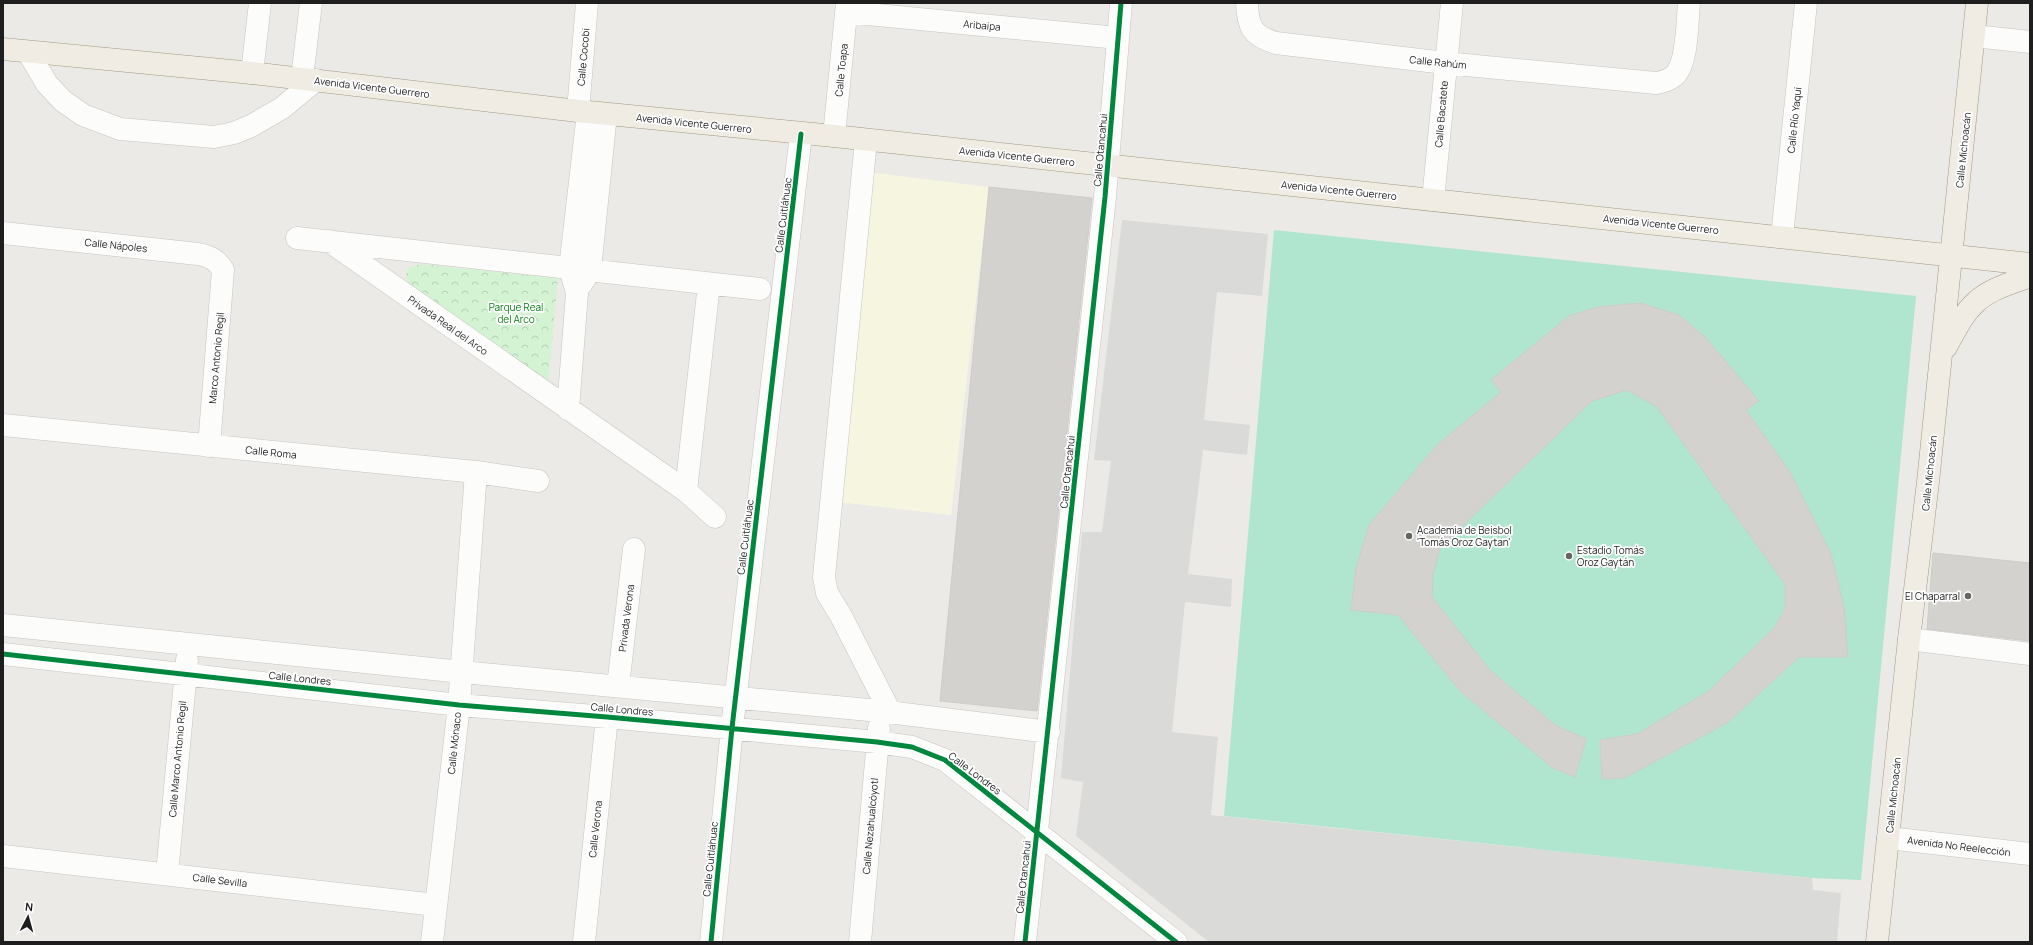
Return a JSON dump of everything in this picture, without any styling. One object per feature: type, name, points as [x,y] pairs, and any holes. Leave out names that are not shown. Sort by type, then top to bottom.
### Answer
[{"type":"main road","name":"Calle Michoacán","points":[[1876,942],[1909,639],[1928,482],[1977,3]]},
{"type":"main road","name":"Avenida Vicente Guerrero","points":[[3,49],[309,79],[590,113],[834,136],[1952,254],[2030,264]]},
{"type":"main road","points":[[1941,357],[1962,318],[1975,302],[1987,294],[2030,276]]},
{"type":"street","points":[[252,73],[260,3]]},
{"type":"street","points":[[28,52],[47,84],[63,101],[83,115],[120,129],[214,137],[234,133],[261,121],[282,108],[309,79],[311,3]]},
{"type":"street","name":"Calle Cocobi","points":[[587,3],[590,113]]},
{"type":"street","name":"Calle Otancahui","points":[[1025,942],[1049,732],[1108,165],[1121,3]]},
{"type":"street","name":"Calle Rahúm","points":[[1247,3],[1248,22],[1261,38],[1271,42],[1445,63],[1656,83],[1665,81],[1674,76],[1683,61],[1689,3]]},
{"type":"street","name":"Calle Bacatete","points":[[1433,200],[1445,63],[1452,3]]},
{"type":"street","name":"Calle Río Yaqui","points":[[1782,237],[1806,3]]},
{"type":"street","name":"Aribaipa","points":[[847,8],[1118,38]]},
{"type":"street","name":"Calle Toapa","points":[[834,136],[847,8]]},
{"type":"street","points":[[1974,36],[2030,42]]},
{"type":"street","points":[[568,409],[580,269],[590,113]]},
{"type":"street","name":"Calle Cuitláhuac","points":[[711,942],[732,728],[801,134]]},
{"type":"street","points":[[866,140],[824,577],[827,592],[841,616],[885,712]]},
{"type":"street","name":"Calle Nápoles","points":[[3,233],[203,254],[214,259],[223,270]]},
{"type":"street","name":"Privada Real del Arco","points":[[297,238],[760,289]]},
{"type":"street","name":"Privada Real del Arco","points":[[328,241],[686,491],[714,517]]},
{"type":"street","name":"Marco Antonio Regil","points":[[209,446],[223,270]]},
{"type":"street","points":[[686,491],[709,284]]},
{"type":"street","name":"Calle Roma","points":[[3,425],[476,472],[538,481]]},
{"type":"street","name":"Calle Mónaco","points":[[432,942],[462,672],[476,472]]},
{"type":"street","name":"Privada Verona","points":[[618,686],[634,549]]},
{"type":"street","points":[[3,625],[462,672],[885,712],[1049,732]]},
{"type":"street","points":[[1909,639],[2030,654]]},
{"type":"street","name":"Calle Marco Antonio Regil","points":[[167,874],[188,644]]},
{"type":"street","name":"Calle Londres","points":[[3,654],[458,705],[732,728],[877,742],[912,748],[945,760],[1176,942]]},
{"type":"street","name":"Calle Nezahualcóyotl","points":[[860,942],[877,742],[885,712]]},
{"type":"street","name":"Calle Verona","points":[[584,942],[607,717]]},
{"type":"street","name":"Avenida No Reelección","points":[[1888,838],[2030,854]]},
{"type":"street","name":"Calle Sevilla","points":[[3,856],[436,905]]},
{"type":"shaded area","points":[[859,171],[989,187],[951,515],[821,500]]},
{"type":"shaded area","points":[[1122,220],[1268,234],[1262,296],[1217,292],[1204,420],[1250,425],[1247,455],[1203,450],[1188,574],[1232,579],[1231,607],[1185,602],[1172,732],[1218,737],[1211,815],[1812,878],[1813,890],[1841,893],[1837,942],[1209,942],[1076,836],[1083,782],[1061,778],[1082,532],[1102,532],[1111,461],[1094,460]]},
{"type":"green space","name":"Estadio Tomás Oroz Gaytán","points":[[1274,230],[1916,296],[1861,880],[1812,878],[1224,816]]},
{"type":"green space","name":"Parque Real del Arco","points":[[420,264],[558,278],[548,385],[408,282],[406,273],[408,268]]},
{"type":"building","points":[[989,187],[1092,198],[1037,711],[940,701]]},
{"type":"building","name":"Academia de Beisbol 'Tomás Oroz Gaytan'","points":[[1640,303],[1679,315],[1706,338],[1759,401],[1746,410],[1790,472],[1831,554],[1844,606],[1848,657],[1799,657],[1727,723],[1624,778],[1602,779],[1600,740],[1637,734],[1709,691],[1775,627],[1785,608],[1785,584],[1657,407],[1627,390],[1592,401],[1440,548],[1433,574],[1432,597],[1490,670],[1555,725],[1586,739],[1575,777],[1553,768],[1461,692],[1398,615],[1351,610],[1356,568],[1369,525],[1437,445],[1501,392],[1491,380],[1569,316],[1598,307]]},
{"type":"building","name":"El Chaparral","points":[[1933,553],[2030,563],[2030,641],[1927,629]]},
{"type":"cycle path","points":[[1025,942],[1105,197],[1121,3]]},
{"type":"cycle path","points":[[711,942],[732,728],[801,134]]},
{"type":"cycle path","points":[[3,654],[459,705],[877,742],[912,747],[945,760],[1176,942]]},
{"type":"place","name":"Academia de Beisbol 'Tomás Oroz Gaytan'","points":[[1409,536]]},
{"type":"place","name":"Estadio Tomás Oroz Gaytán","points":[[1569,556]]},
{"type":"place","name":"El Chaparral","points":[[1968,596]]}]
